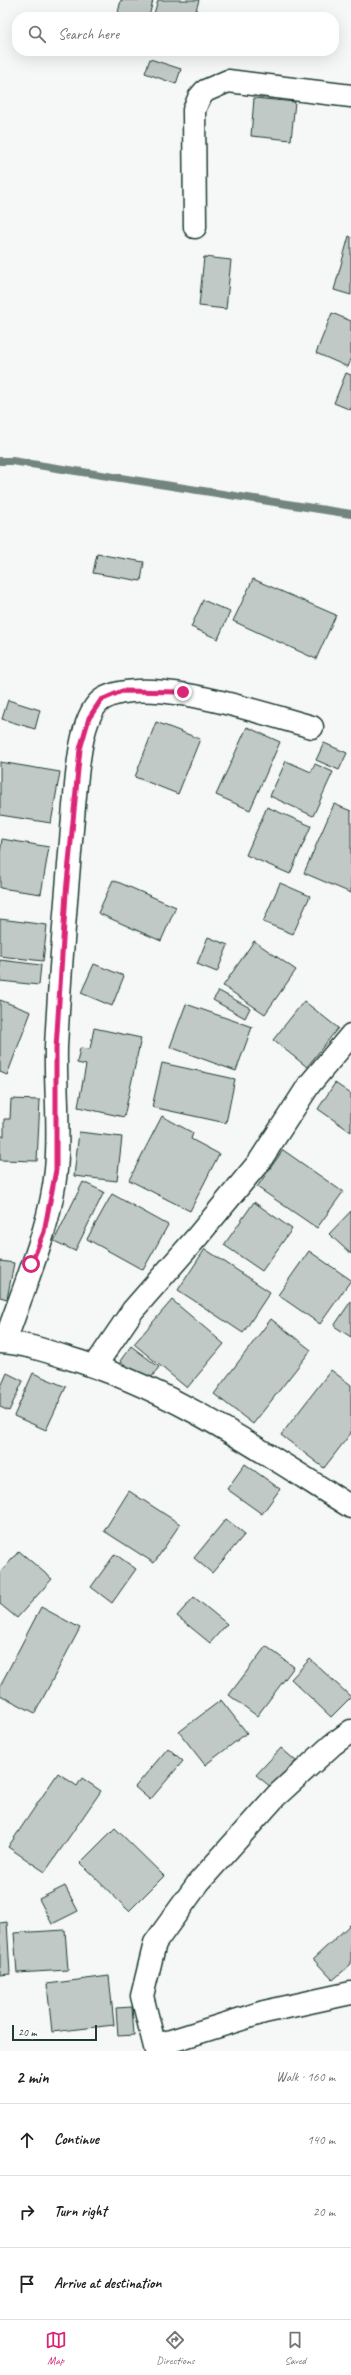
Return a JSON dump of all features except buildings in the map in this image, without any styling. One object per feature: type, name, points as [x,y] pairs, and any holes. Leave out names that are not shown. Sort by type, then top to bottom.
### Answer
[{"type":"street","points":[[195,227],[194,110],[199,98],[205,91],[228,81],[351,96]]},
{"type":"street","points":[[312,727],[183,692],[122,691],[101,700],[89,718],[80,749],[66,893],[56,1048],[56,1170],[44,1232],[2,1342],[46,1351],[95,1366],[175,1400],[350,1506]]},
{"type":"street","points":[[95,1366],[133,1310],[197,1237],[259,1162],[309,1085],[351,1035]]},
{"type":"street","points":[[351,1732],[332,1745],[276,1796],[199,1882],[154,1943],[142,1996],[156,2048],[264,2012],[351,1993]]},
{"type":"waterway","points":[[0,461],[12,461],[351,514]]},
{"type":"route","points":[[31,1264],[44,1232],[56,1170],[56,1048],[66,893],[80,749],[89,718],[101,700],[122,691],[183,692]]}]
